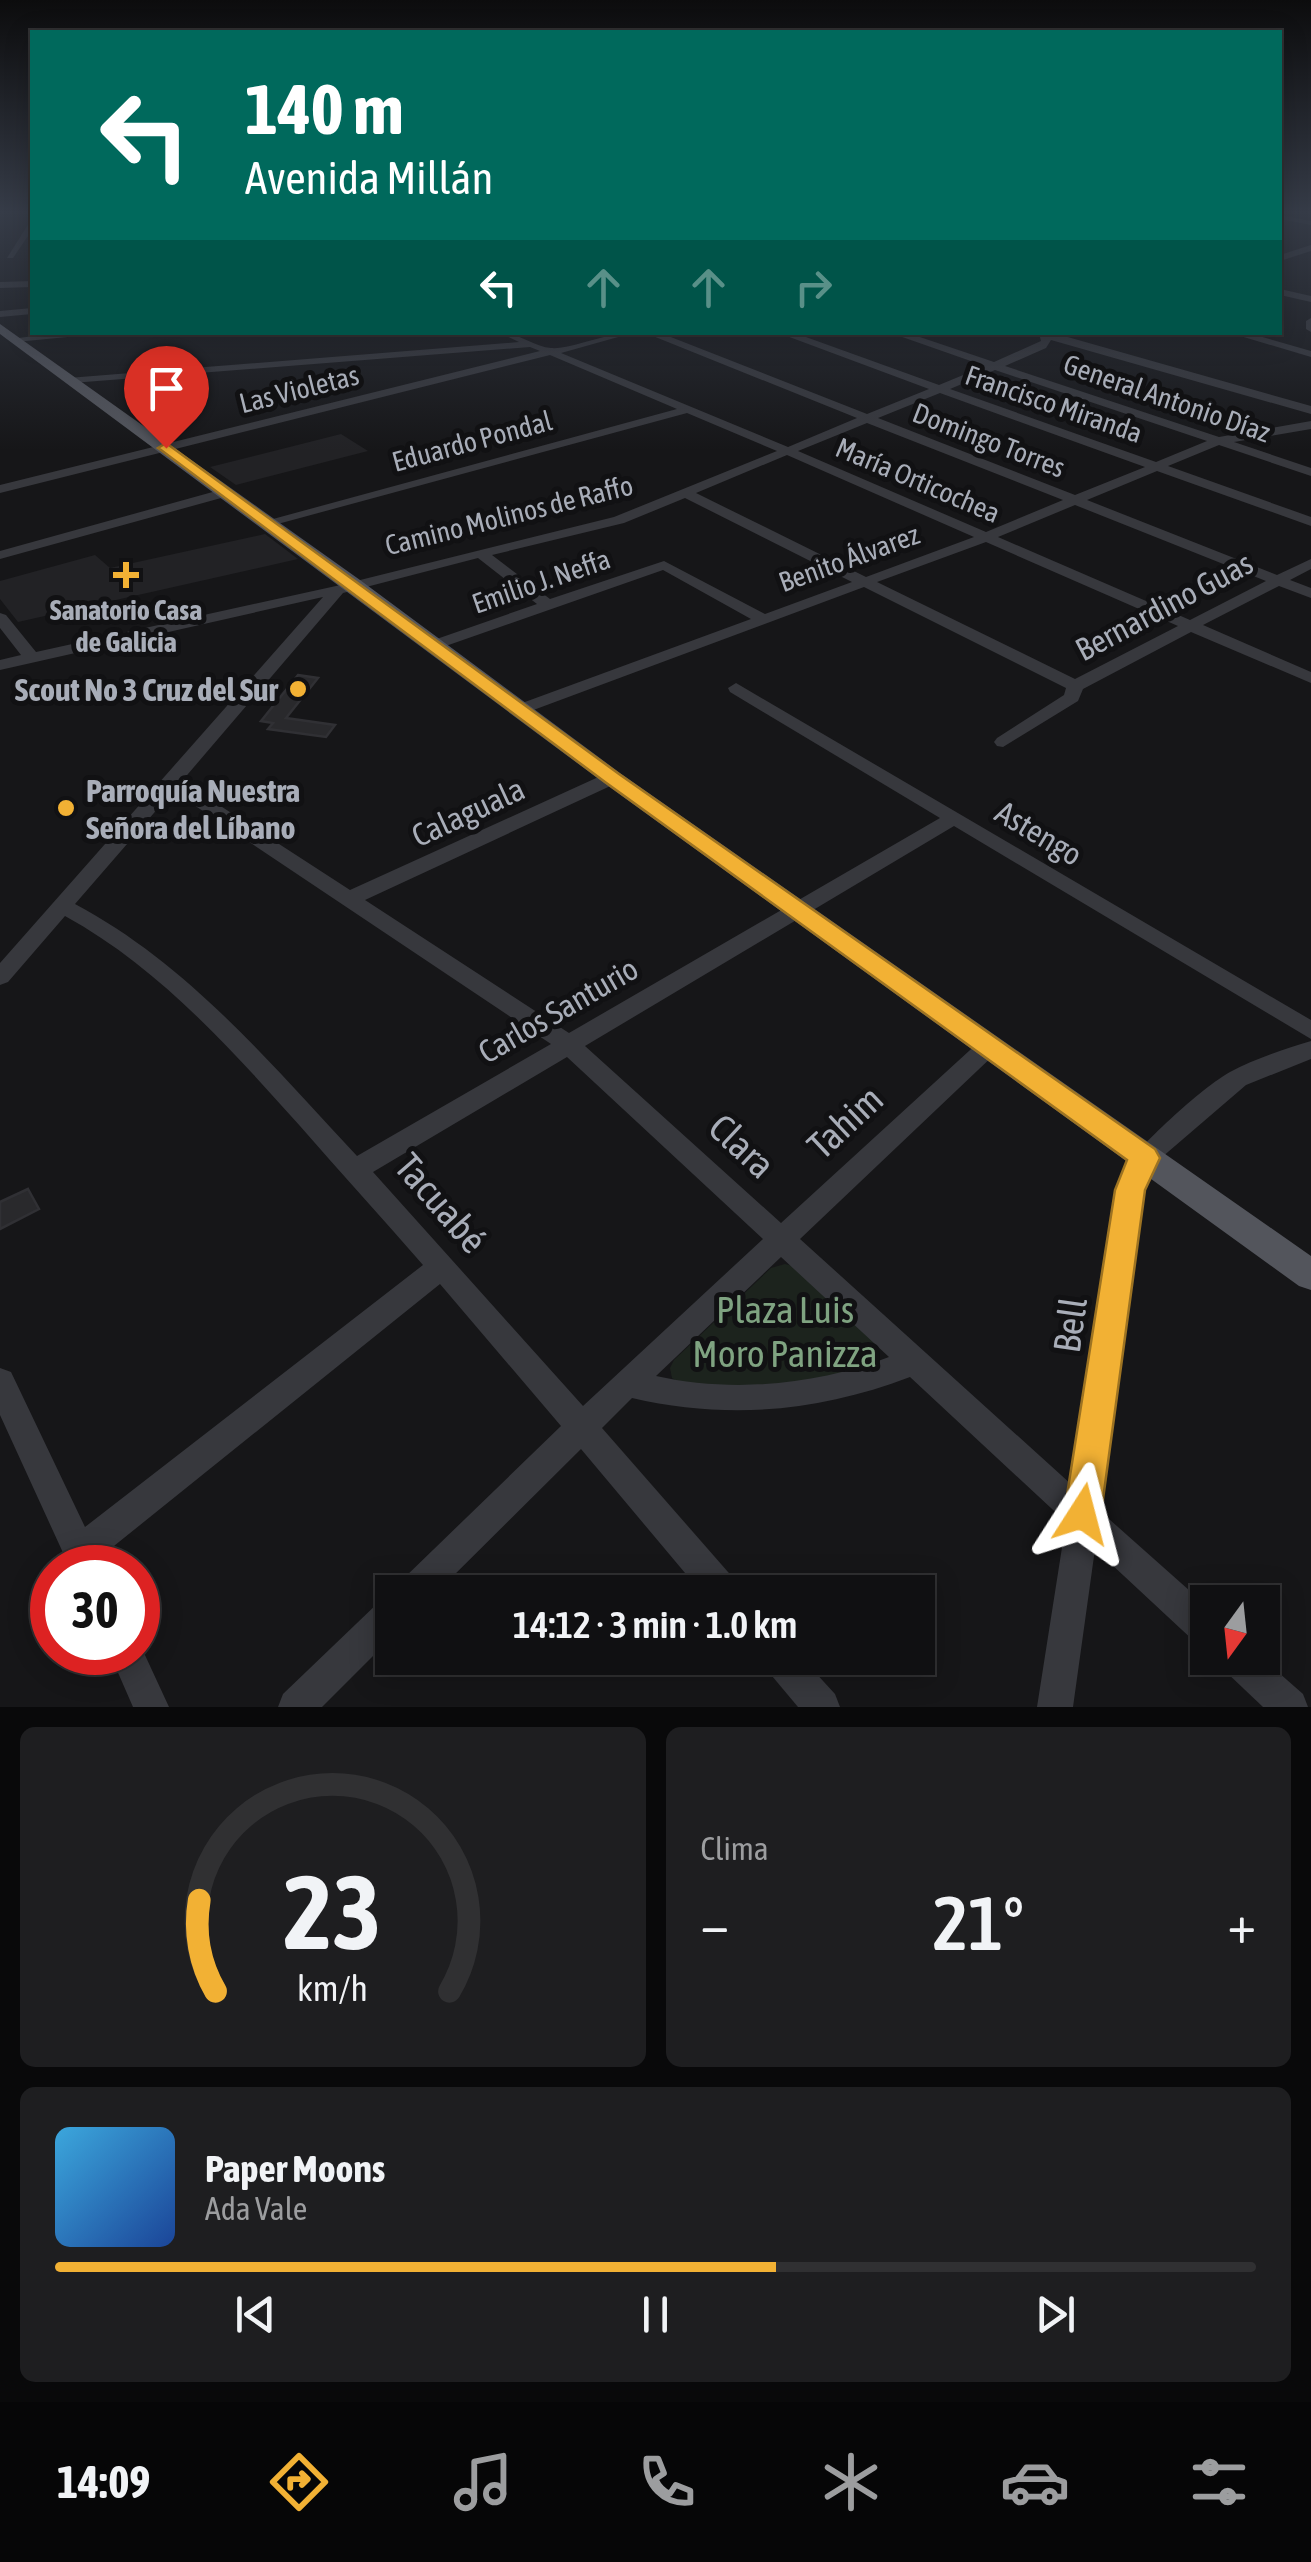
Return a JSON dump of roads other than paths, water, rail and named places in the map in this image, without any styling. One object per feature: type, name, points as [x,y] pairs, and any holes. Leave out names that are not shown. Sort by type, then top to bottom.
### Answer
[{"type":"main road","points":[[0,328],[268,522],[346,587],[434,645],[612,778],[1311,1275]]},
{"type":"street","points":[[1282,292],[1311,299]]},
{"type":"street","points":[[0,314],[30,312]]},
{"type":"street","points":[[1311,321],[1311,329]]},
{"type":"street","points":[[0,348],[19,342],[86,335]]},
{"type":"street","name":"María Orticochea","points":[[510,335],[1311,678]]},
{"type":"street","name":"Las Violetas","points":[[0,489],[620,335]]},
{"type":"street","name":"Domingo Torres","points":[[656,335],[1311,593]]},
{"type":"street","name":"Francisco Miranda","points":[[789,335],[1311,522]]},
{"type":"street","name":"General Antonio Díaz","points":[[902,335],[1311,472]]},
{"type":"street","name":"Camino Molinos de Raffo","points":[[0,664],[346,587],[619,520],[870,420],[1042,346],[1042,335]]},
{"type":"street","points":[[1046,335],[1311,410]]},
{"type":"street","points":[[1243,335],[1311,354]]},
{"type":"street","points":[[72,380],[533,344]]},
{"type":"street","name":"Eduardo Pondal","points":[[268,522],[689,409]]},
{"type":"street","name":"Benito Álvarez","points":[[520,710],[986,537],[1218,441],[1311,424]]},
{"type":"street","points":[[0,554],[227,492]]},
{"type":"street","points":[[686,494],[1075,686]]},
{"type":"street","points":[[481,553],[548,604]]},
{"type":"street","name":"Bernardino Guas","points":[[1003,742],[1070,699],[1075,686],[1311,563]]},
{"type":"street","name":"Emilio J. Neffa","points":[[434,645],[664,565],[763,619]]},
{"type":"street","points":[[0,977],[346,587]]},
{"type":"street","points":[[0,618],[31,658]]},
{"type":"street","name":"Astengo","points":[[736,688],[1311,1031]]},
{"type":"street","name":"Calaguala","points":[[349,900],[612,778]]},
{"type":"street","name":"Clara","points":[[172,783],[568,1044],[1190,1614]]},
{"type":"street","points":[[797,910],[954,818]]},
{"type":"street","name":"Tacuabé","points":[[62,906],[99,926],[219,1024],[355,1170],[708,1575]]},
{"type":"street","name":"Carlos Santurio","points":[[355,1170],[797,910]]},
{"type":"street","name":"Tahim","points":[[432,1575],[626,1382],[989,1046]]},
{"type":"street","name":"Bell","points":[[1054,1707],[1134,1174],[1145,1158],[1238,1079],[1311,1050]]},
{"type":"street","points":[[102,1545],[440,1266]]},
{"type":"street","points":[[626,1382],[682,1393],[766,1398],[830,1392],[915,1362]]},
{"type":"street","points":[[0,1382],[77,1545]]},
{"type":"street","points":[[296,1707],[375,1630]]},
{"type":"street","points":[[136,1675],[151,1707]]},
{"type":"street","points":[[794,1675],[822,1707]]},
{"type":"street","points":[[1255,1675],[1290,1707]]},
{"type":"place","name":"Sanatorio Casa de Galicia","points":[[126,575]]},
{"type":"place","name":"Scout No 3 Cruz del Sur","points":[[298,689]]},
{"type":"place","name":"Parroquía Nuestra Señora del Líbano","points":[[66,808]]},
{"type":"park label","name":"Plaza Luis Moro Panizza","points":[[785,1331]]}]
